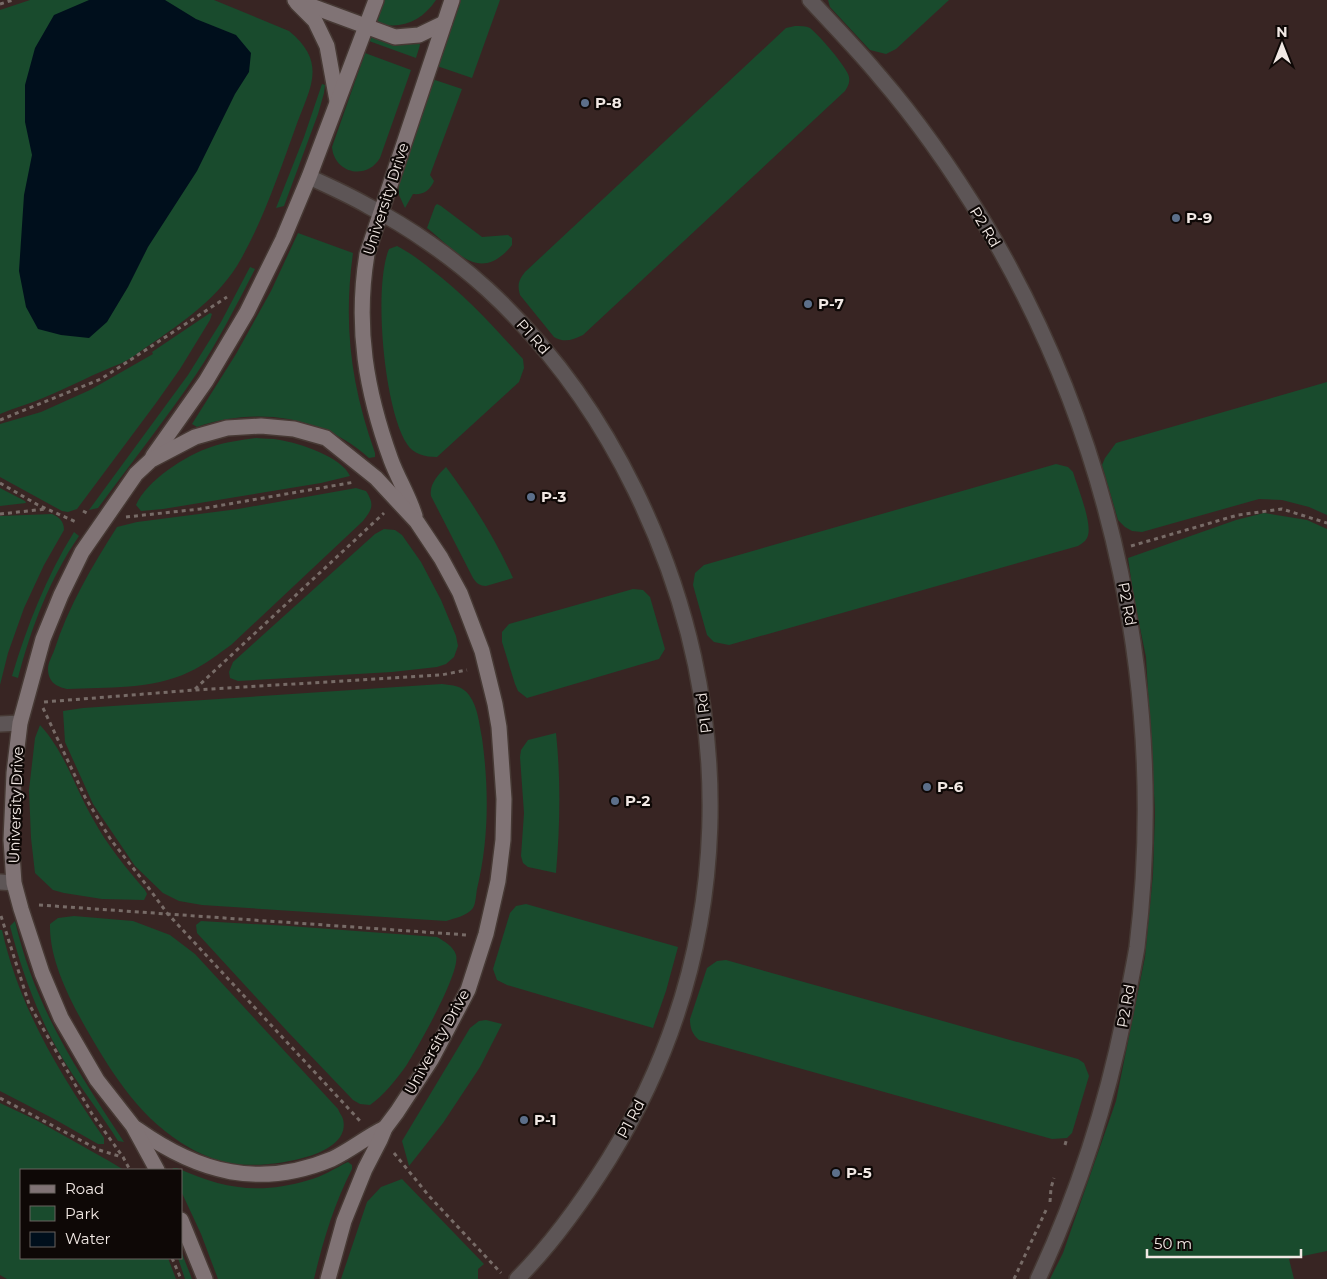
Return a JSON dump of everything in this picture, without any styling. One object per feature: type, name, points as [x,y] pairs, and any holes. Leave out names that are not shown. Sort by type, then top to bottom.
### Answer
[{"type":"main road","points":[[294,0],[395,37],[419,35],[444,23]]},
{"type":"main road","points":[[294,0],[315,21],[327,46],[337,102]]},
{"type":"main road","name":"University Drive","points":[[156,1169],[133,1126],[97,1080],[61,1018],[42,973],[23,917],[7,883],[12,840],[14,773],[20,723],[43,639],[60,594],[82,552],[136,474],[151,460],[206,381],[247,312],[283,239],[309,177],[376,0]]},
{"type":"main road","name":"University Drive","points":[[417,522],[379,424],[370,388],[363,349],[365,268],[367,254],[452,0]]},
{"type":"main road","name":"University Drive","points":[[133,1126],[151,1139],[191,1161],[224,1171],[257,1175],[288,1172],[319,1164],[348,1151],[384,1128],[428,1066],[468,990],[486,934],[496,894],[503,840],[504,799],[501,744],[495,704],[482,651],[460,593],[441,558],[417,522],[376,478],[348,454],[326,438],[294,429],[261,426],[228,428],[195,437],[151,460]]},
{"type":"main road","name":"University Drive","points":[[328,1279],[344,1221],[384,1128]]},
{"type":"main road","points":[[182,1222],[205,1279]]},
{"type":"street","name":"P2 Rd","points":[[810,0],[882,78],[951,171],[985,225],[1026,299],[1058,366],[1088,449],[1116,550],[1127,600],[1143,735],[1145,793],[1143,871],[1136,949],[1120,1039],[1101,1111],[1079,1182],[1038,1279]]},
{"type":"street","name":"P1 Rd","points":[[309,177],[381,213],[424,240],[485,287],[545,349],[585,401],[619,458],[648,516],[666,559],[687,624],[701,687],[708,752],[710,800],[708,865],[697,936],[683,996],[663,1053],[622,1137],[590,1188],[554,1237],[517,1279]]},
{"type":"street","points":[[0,724],[20,723]]},
{"type":"path","points":[[0,4],[13,0]]},
{"type":"path","points":[[0,420],[101,380],[228,297]]},
{"type":"path","points":[[121,515],[126,518],[200,509],[364,480]]},
{"type":"path","points":[[0,483],[47,509],[76,522]]},
{"type":"path","points":[[0,514],[47,509]]},
{"type":"path","points":[[194,690],[388,509]]},
{"type":"path","points":[[1116,550],[1238,515],[1273,510],[1282,509],[1327,523]]},
{"type":"path","points":[[361,1123],[167,913],[111,840],[85,797],[40,702],[194,690],[441,675],[466,670]]},
{"type":"path","points":[[39,905],[467,935]]},
{"type":"path","points":[[0,1098],[99,1150],[123,1157]]},
{"type":"path","points":[[1065,1145],[1067,1138]]},
{"type":"path","points":[[393,1152],[429,1196],[502,1274]]},
{"type":"path","points":[[1014,1279],[1050,1202],[1054,1178]]},
{"type":"path","points":[[172,1259],[181,1279]]},
{"type":"shaded area","points":[[0,0],[1327,0],[1327,1279],[0,1279]]},
{"type":"green space","points":[[30,0],[214,0],[289,31],[301,43],[309,55],[312,77],[306,101],[264,211],[241,259],[212,297],[187,318],[125,361],[43,398],[0,414],[0,10]]},
{"type":"green space","points":[[383,0],[436,0],[417,19],[402,25],[384,25],[375,23]]},
{"type":"green space","points":[[461,0],[500,0],[472,78],[437,66]]},
{"type":"green space","points":[[828,0],[949,0],[896,49],[886,54],[870,50],[830,7]]},
{"type":"green space","points":[[795,26],[810,28],[838,59],[849,77],[849,83],[845,91],[583,335],[568,340],[554,337],[520,295],[519,282],[521,277],[786,28]]},
{"type":"green space","points":[[371,36],[397,44],[419,43],[416,58],[369,41]]},
{"type":"green space","points":[[365,53],[411,70],[380,158],[367,170],[352,171],[338,163],[332,147]]},
{"type":"green space","points":[[432,79],[462,89],[430,175],[434,181],[426,191],[420,194],[413,194],[405,208],[399,195],[398,179]]},
{"type":"green space","points":[[322,84],[325,85],[324,93],[318,114],[284,206],[276,208],[304,137]]},
{"type":"green space","points":[[437,204],[482,237],[508,235],[512,238],[512,245],[500,257],[489,262],[479,263],[468,260],[427,228]]},
{"type":"green space","points":[[298,233],[353,253],[349,305],[351,354],[360,403],[375,457],[369,458],[330,432],[309,424],[287,419],[242,417],[197,427],[192,424],[236,354],[271,291]]},
{"type":"green space","points":[[397,246],[419,260],[456,290],[523,359],[524,368],[519,382],[437,457],[420,454],[407,444],[399,427],[392,404],[383,348],[382,291],[384,267],[389,249]]},
{"type":"green space","points":[[250,267],[255,269],[235,309],[197,373],[98,508],[89,510],[188,375],[221,322]]},
{"type":"green space","points":[[210,313],[212,314],[210,320],[180,369],[77,509],[68,512],[62,511],[0,477],[0,424],[41,412],[90,390],[153,354],[152,352]]},
{"type":"green space","points":[[1327,382],[1327,515],[1309,507],[1282,500],[1259,499],[1142,532],[1132,531],[1118,520],[1102,465],[1116,443]]},
{"type":"green space","points":[[256,438],[288,442],[319,452],[338,463],[350,476],[321,483],[163,509],[141,511],[136,505],[148,487],[168,470],[190,456],[216,445]]},
{"type":"green space","points":[[1056,464],[1068,467],[1073,472],[1087,516],[1089,532],[1083,543],[1078,546],[729,645],[714,642],[707,635],[693,585],[695,573],[704,565]]},
{"type":"green space","points":[[446,467],[483,521],[513,578],[486,586],[478,584],[473,578],[431,496],[433,484]]},
{"type":"green space","points":[[0,488],[25,501],[26,503],[0,506]]},
{"type":"green space","points":[[356,488],[366,491],[371,500],[370,510],[363,521],[231,645],[206,663],[175,678],[145,685],[67,689],[51,681],[48,674],[49,664],[66,619],[90,572],[117,527],[137,522],[238,509]]},
{"type":"green space","points":[[1264,513],[1307,520],[1327,529],[1327,1251],[1289,1259],[1294,1279],[1050,1279],[1063,1253],[1116,1101],[1145,957],[1153,874],[1155,811],[1146,657],[1128,558],[1236,520]]},
{"type":"green space","points":[[52,514],[61,520],[64,530],[44,565],[24,608],[8,653],[0,685],[0,516]]},
{"type":"green space","points":[[384,529],[395,530],[402,535],[421,562],[441,600],[456,636],[458,646],[454,657],[446,664],[437,667],[392,672],[238,681],[230,678],[229,672],[233,662],[375,534]]},
{"type":"green space","points":[[74,532],[79,536],[59,569],[42,604],[18,678],[12,676],[38,602]]},
{"type":"green space","points":[[633,589],[643,590],[650,597],[665,649],[659,659],[527,698],[518,691],[502,642],[502,632],[509,624]]},
{"type":"green space","points":[[442,684],[464,690],[474,705],[478,715],[482,738],[487,795],[484,852],[475,904],[468,913],[446,921],[202,905],[179,901],[163,893],[135,866],[93,804],[65,742],[63,711],[83,708]]},
{"type":"green space","points":[[40,725],[63,758],[98,829],[145,890],[147,894],[144,900],[102,899],[64,893],[53,890],[35,873],[29,790],[35,738]]},
{"type":"green space","points":[[556,733],[559,803],[556,873],[528,867],[523,863],[521,856],[524,813],[520,757],[521,750],[528,740]]},
{"type":"green space","points":[[526,904],[678,947],[666,991],[653,1028],[507,985],[497,980],[493,969],[510,913],[516,906]]},
{"type":"green space","points":[[74,916],[133,921],[170,935],[195,954],[338,1109],[343,1119],[342,1133],[334,1143],[320,1152],[303,1158],[265,1164],[236,1164],[218,1160],[195,1151],[157,1125],[119,1081],[80,1018],[62,979],[53,952],[50,924],[58,918]]},
{"type":"green space","points":[[15,921],[23,952],[34,982],[59,1037],[124,1142],[118,1141],[72,1074],[48,1031],[26,979],[15,944],[10,926]]},
{"type":"green space","points":[[201,921],[437,937],[453,949],[456,955],[456,964],[437,1011],[406,1066],[390,1087],[375,1101],[370,1105],[360,1104],[353,1100],[288,1032],[197,933],[196,925]]},
{"type":"green space","points":[[0,930],[2,930],[19,986],[42,1038],[71,1089],[104,1138],[104,1144],[98,1144],[0,1091]]},
{"type":"green space","points":[[726,960],[1078,1059],[1084,1063],[1089,1076],[1072,1133],[1067,1138],[1052,1139],[699,1040],[692,1031],[690,1019],[707,968],[717,961]]},
{"type":"green space","points":[[486,1020],[502,1024],[480,1067],[443,1123],[409,1166],[402,1141],[470,1028],[479,1021]]},
{"type":"green space","points":[[0,1103],[36,1120],[122,1169],[20,1169],[20,1259],[168,1259],[176,1279],[7,1279],[0,1275]]},
{"type":"green space","points":[[348,1162],[352,1165],[330,1223],[314,1279],[218,1279],[201,1234],[182,1193],[182,1170],[210,1181],[242,1188],[291,1185],[324,1175]]},
{"type":"green space","points":[[402,1179],[484,1264],[478,1269],[478,1279],[341,1279],[367,1202],[381,1187]]},
{"type":"green space","points":[[182,1254],[192,1279],[185,1279],[178,1259],[182,1259]]},
{"type":"water","points":[[89,0],[165,0],[196,19],[236,35],[251,53],[249,72],[235,94],[197,171],[148,247],[128,287],[107,322],[89,338],[61,335],[38,329],[26,307],[19,271],[24,195],[32,155],[25,122],[25,85],[35,48],[54,15]]},
{"type":"place","name":"P-8","points":[[585,103]]},
{"type":"place","name":"P-9","points":[[1176,218]]},
{"type":"place","name":"P-7","points":[[808,304]]},
{"type":"place","name":"P-3","points":[[531,497]]},
{"type":"place","name":"P-6","points":[[927,787]]},
{"type":"place","name":"P-2","points":[[615,801]]},
{"type":"place","name":"P-1","points":[[524,1120]]},
{"type":"place","name":"P-5","points":[[836,1173]]}]
